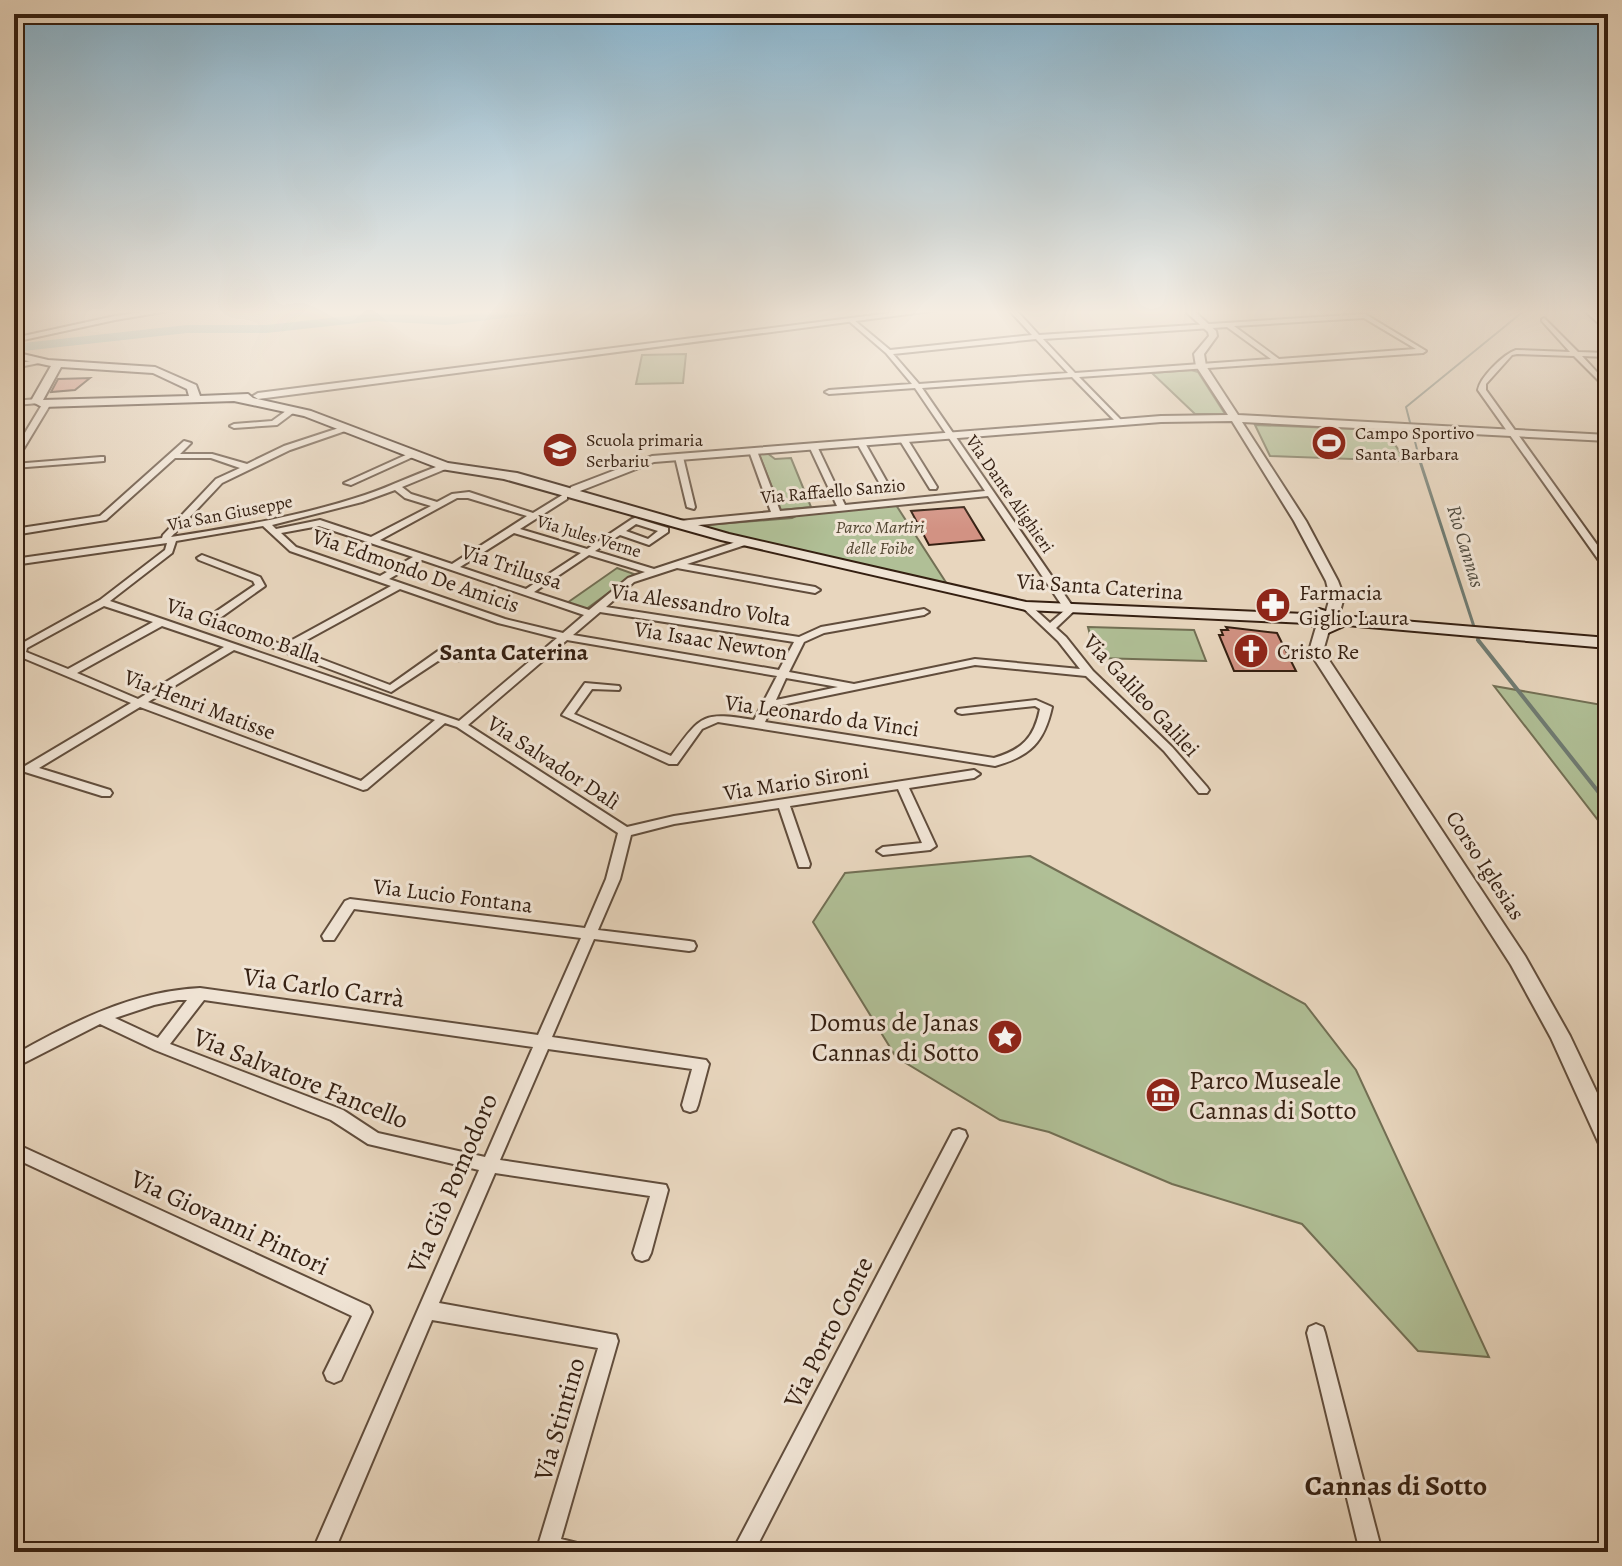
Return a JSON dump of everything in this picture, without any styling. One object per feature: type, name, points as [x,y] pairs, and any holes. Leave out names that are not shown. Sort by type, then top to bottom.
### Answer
[{"type":"main road","points":[[42,403],[50,383]]},
{"type":"main road","points":[[183,383],[192,387],[195,399]]},
{"type":"main road","name":"Via Santa Caterina","points":[[42,403],[257,399],[445,466],[587,487],[656,519]]},
{"type":"main road","name":"Via Santa Caterina","points":[[508,476],[569,497],[745,542],[1026,606],[1326,620],[1608,643]]},
{"type":"street","points":[[257,399],[378,383]]},
{"type":"street","name":"Via Dante Alighieri","points":[[915,383],[1070,610]]},
{"type":"street","points":[[829,392],[958,383]]},
{"type":"street","points":[[1079,383],[1118,422]]},
{"type":"street","name":"Corso Iglesias","points":[[1212,383],[1331,581],[1337,596],[1316,651],[1518,961],[1560,1036],[1608,1139]]},
{"type":"street","points":[[1483,383],[1482,390],[1510,433],[1608,567]]},
{"type":"street","points":[[14,403],[42,403],[14,458]]},
{"type":"street","points":[[234,426],[274,423],[293,410]]},
{"type":"street","points":[[452,568],[512,529],[569,497],[584,493],[587,487],[652,459],[1118,422],[1236,419],[1608,438]]},
{"type":"street","points":[[103,602],[169,551],[172,542],[166,537],[219,481],[287,448],[345,428]]},
{"type":"street","points":[[903,439],[933,487]]},
{"type":"street","points":[[14,441],[25,440]]},
{"type":"street","points":[[14,532],[103,518],[187,443]]},
{"type":"street","points":[[861,443],[888,491]]},
{"type":"street","points":[[813,446],[842,507]]},
{"type":"street","points":[[753,451],[776,513]]},
{"type":"street","points":[[173,456],[212,456],[247,467]]},
{"type":"street","points":[[348,483],[411,456]]},
{"type":"street","points":[[679,457],[691,507]]},
{"type":"street","points":[[14,466],[101,459]]},
{"type":"street","name":"Via San Giuseppe","points":[[14,562],[270,528],[361,500],[445,466]]},
{"type":"street","points":[[395,486],[408,496],[438,505]]},
{"type":"street","name":"Via Raffaello Sanzio","points":[[679,524],[991,493]]},
{"type":"street","points":[[371,541],[455,496],[469,495],[535,516]]},
{"type":"street","name":"Via Trilussa","points":[[270,528],[320,523],[593,611]]},
{"type":"street","name":"Via Edmondo De Amicis","points":[[270,528],[293,549],[466,610],[563,636]]},
{"type":"street","name":"Via Jules Verne","points":[[512,529],[657,573]]},
{"type":"street","points":[[528,592],[619,532]]},
{"type":"street","points":[[461,725],[631,580],[745,542]]},
{"type":"street","points":[[381,579],[421,557]]},
{"type":"street","points":[[202,558],[257,579],[260,586],[215,617],[216,623],[391,689],[442,653],[462,658]]},
{"type":"street","points":[[680,566],[815,590]]},
{"type":"street","points":[[284,648],[398,586]]},
{"type":"street","name":"Via Giacomo Balla","points":[[103,602],[461,725]]},
{"type":"street","name":"Via Henri Matisse","points":[[103,602],[22,646],[20,653],[142,704],[363,786],[443,719]]},
{"type":"street","name":"Via Galileo Galilei","points":[[1026,606],[1036,619],[1051,628],[1089,673],[1168,749],[1203,790]]},
{"type":"street","name":"Via Galileo Galilei","points":[[1047,609],[1051,628]]},
{"type":"street","name":"Via Galileo Galilei","points":[[1051,628],[1070,610]]},
{"type":"street","name":"Via Alessandro Volta","points":[[593,611],[800,640]]},
{"type":"street","points":[[758,724],[800,640],[821,630],[924,612]]},
{"type":"street","points":[[68,674],[161,622]]},
{"type":"street","name":"Via Isaac Newton","points":[[563,636],[851,686]]},
{"type":"street","points":[[106,793],[29,769],[142,704],[232,647]]},
{"type":"street","points":[[766,705],[985,662],[1089,673]]},
{"type":"street","name":"Via Leonardo da Vinci","points":[[615,688],[589,685],[568,715],[673,761],[706,720],[717,718],[995,762],[1022,754],[1032,744],[1046,707],[1036,703],[962,711]]},
{"type":"street","name":"Via Salvador Dalì","points":[[461,725],[625,832]]},
{"type":"street","name":"Via Mario Sironi","points":[[625,832],[674,820],[974,774]]},
{"type":"street","points":[[883,851],[930,846],[902,785]]},
{"type":"street","points":[[783,803],[804,864]]},
{"type":"street","name":"Via Giò Pomodoro","points":[[323,1552],[487,1165],[613,879],[625,832]]},
{"type":"street","name":"Via Lucio Fontana","points":[[329,936],[350,904],[589,933]]},
{"type":"street","points":[[589,933],[689,946]]},
{"type":"street","name":"Via Carlo Carrà","points":[[103,1019],[176,993],[200,994],[701,1064],[690,1105]]},
{"type":"street","points":[[160,1046],[200,994]]},
{"type":"street","points":[[14,1062],[103,1019]]},
{"type":"street","name":"Via Salvatore Fancello","points":[[103,1019],[160,1046],[337,1115],[374,1139],[487,1165],[660,1190],[642,1253]]},
{"type":"street","name":"Via Porto Conte","points":[[743,1552],[959,1136]]},
{"type":"street","name":"Via Giovanni Pintori","points":[[14,1150],[363,1312],[334,1373]]},
{"type":"street","name":"Via Stintino","points":[[427,1310],[609,1341],[547,1550]]},
{"type":"street","points":[[1316,1333],[1371,1552]]},
{"type":"street","points":[[547,1550],[573,1552]]},
{"type":"green space","points":[[1163,383],[1205,383],[1225,414],[1195,414]]},
{"type":"green space","name":"Campo Sportivo Santa Barbara","points":[[1255,425],[1385,430],[1406,461],[1270,456]]},
{"type":"green space","points":[[767,453],[775,459],[791,458],[811,507],[781,510],[759,454]]},
{"type":"green space","name":"Parco Martiri delle Foibe","points":[[896,505],[947,584],[693,526],[792,518],[800,514]]},
{"type":"green space","points":[[617,568],[634,574],[585,610],[567,603]]},
{"type":"green space","points":[[1088,627],[1194,630],[1206,661],[1096,658]]},
{"type":"green space","points":[[1494,686],[1608,706],[1608,833]]},
{"type":"green space","name":"Parco Museale Cannas di Sotto","points":[[1030,856],[1305,1004],[1356,1070],[1489,1357],[1418,1351],[1302,1224],[1172,1184],[1049,1132],[1000,1120],[896,1057],[813,922],[845,873]]},
{"type":"building","points":[[56,383],[84,383],[75,390],[51,392]]},
{"type":"building","points":[[964,507],[984,540],[929,545],[911,511]]},
{"type":"building","name":"Cristo Re","points":[[1226,627],[1277,633],[1296,671],[1234,671],[1219,635],[1223,635],[1221,630],[1228,630]]},
{"type":"waterway","name":"Rio Cannas","points":[[1419,457],[1406,407],[1435,383]]},
{"type":"waterway","name":"Rio Cannas","points":[[1418,455],[1479,641]]},
{"type":"waterway","name":"Rio Cannas","points":[[1479,641],[1608,804]]},
{"type":"place","name":"Campo Sportivo Santa Barbara","points":[[1329,443]]},
{"type":"place","name":"Scuola primaria Serbariu","points":[[560,450]]},
{"type":"place","name":"Farmacia Giglio Laura","points":[[1273,605]]},
{"type":"place","name":"Cristo Re","points":[[1251,651]]},
{"type":"place","name":"Domus de Janas Cannas di Sotto","points":[[1005,1037]]},
{"type":"place","name":"Parco Museale Cannas di Sotto","points":[[1163,1095]]},
{"type":"district","name":"Santa Caterina","points":[[514,652]]},
{"type":"district","name":"Cannas di Sotto","points":[[1396,1485]]}]
